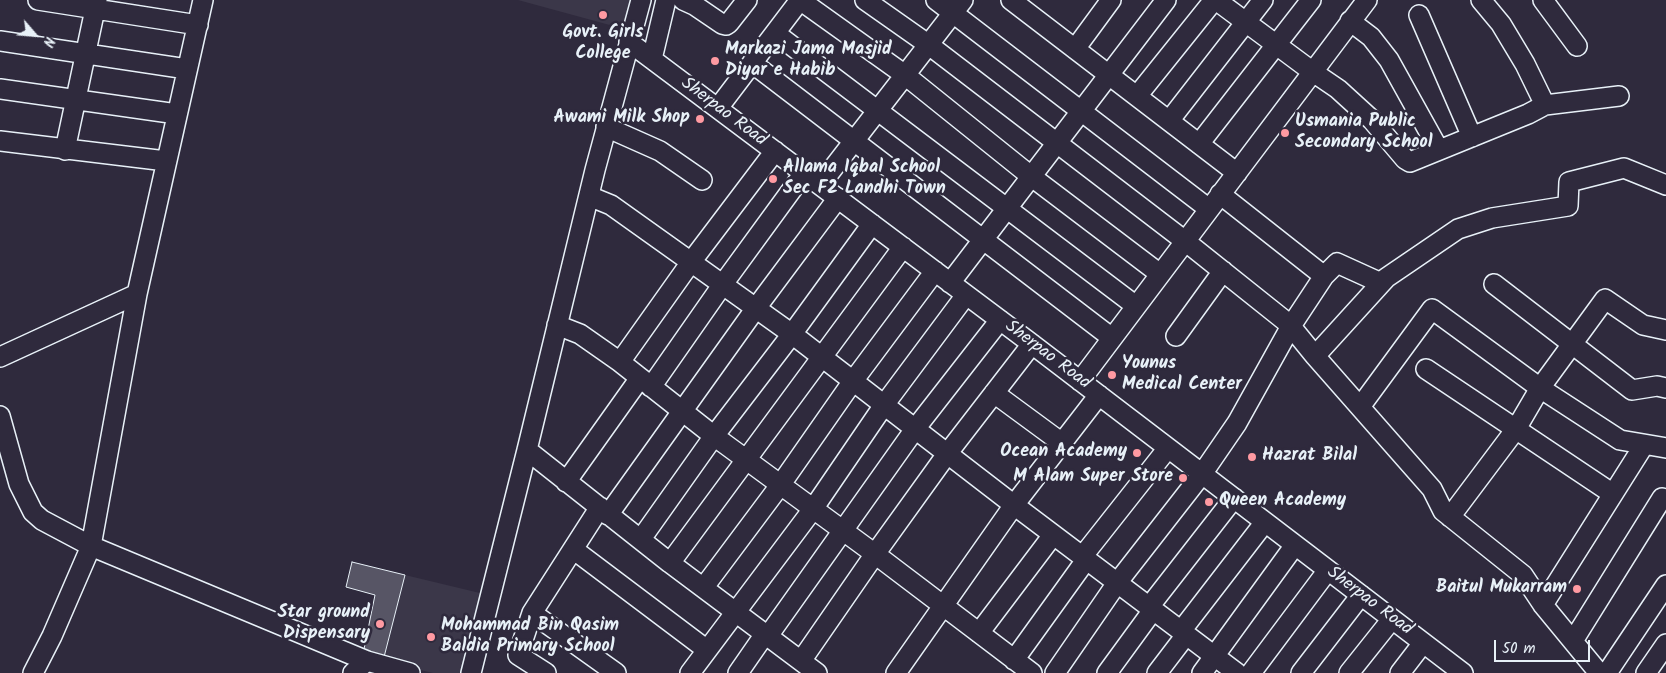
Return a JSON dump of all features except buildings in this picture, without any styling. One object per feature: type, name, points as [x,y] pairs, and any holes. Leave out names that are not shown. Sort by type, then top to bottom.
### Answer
[{"type":"street","points":[[38,0],[96,4],[198,25]]},
{"type":"street","points":[[33,673],[52,636],[91,546],[138,294],[203,0]]},
{"type":"street","points":[[471,673],[606,128],[642,0]]},
{"type":"street","points":[[652,59],[666,0]]},
{"type":"street","points":[[692,2],[726,25],[730,23],[747,0]]},
{"type":"street","points":[[718,108],[800,0],[905,76],[1032,177],[1160,274]]},
{"type":"street","points":[[865,0],[929,45],[1185,241],[1291,326],[1432,489],[1442,511],[1523,576],[1543,605],[1599,673]]},
{"type":"street","points":[[936,0],[958,6],[1081,112],[1324,276]]},
{"type":"street","points":[[1011,0],[1237,173]]},
{"type":"street","points":[[1075,49],[1111,0]]},
{"type":"street","points":[[950,283],[1166,0]]},
{"type":"street","points":[[1137,96],[1215,0],[1338,89],[1372,120],[1408,162],[1414,162],[1545,105],[1619,96]]},
{"type":"street","points":[[1168,121],[1262,0]]},
{"type":"street","points":[[1199,144],[1312,0]]},
{"type":"street","points":[[1080,381],[1367,0]]},
{"type":"street","points":[[1481,0],[1500,24],[1520,56],[1545,105]]},
{"type":"street","points":[[1543,0],[1576,46]]},
{"type":"street","points":[[65,150],[96,4]]},
{"type":"street","points":[[820,185],[958,6]]},
{"type":"street","points":[[1419,15],[1472,137]]},
{"type":"street","points":[[1350,22],[1371,36],[1389,60],[1439,150]]},
{"type":"street","points":[[775,33],[1136,306]]},
{"type":"street","points":[[0,41],[187,69]]},
{"type":"street","name":"Sherpao Road","points":[[630,42],[1234,498],[1423,643],[1455,671]]},
{"type":"street","points":[[752,64],[1112,338]]},
{"type":"street","points":[[0,89],[177,114]]},
{"type":"street","points":[[606,128],[660,151],[702,180]]},
{"type":"street","points":[[0,141],[166,161]]},
{"type":"street","points":[[620,362],[691,262],[775,151]]},
{"type":"street","points":[[1315,356],[1386,278],[1458,228],[1492,218],[1568,206],[1569,182],[1624,168],[1666,185]]},
{"type":"street","points":[[566,482],[722,284],[804,173]]},
{"type":"street","points":[[589,196],[611,205],[792,334],[1053,535],[1237,673]]},
{"type":"street","points":[[546,673],[518,655],[532,613],[573,549],[682,411],[838,198]]},
{"type":"street","points":[[641,539],[714,436],[792,334],[872,224]]},
{"type":"street","points":[[670,563],[903,247]]},
{"type":"street","points":[[1055,673],[1117,583],[1202,474],[1237,423],[1291,326],[1324,276],[1337,263],[1381,284]]},
{"type":"street","points":[[704,588],[935,271]]},
{"type":"street","points":[[1176,336],[1223,271]]},
{"type":"street","points":[[1494,284],[1632,390],[1657,386],[1666,388]]},
{"type":"street","points":[[0,357],[138,294]]},
{"type":"street","points":[[690,673],[813,509],[884,405],[966,295]]},
{"type":"street","points":[[1450,518],[1516,429],[1540,388],[1606,299],[1643,325],[1666,330]]},
{"type":"street","points":[[1360,408],[1432,309],[1540,388],[1620,440],[1666,448]]},
{"type":"street","points":[[738,673],[915,429],[1000,320]]},
{"type":"street","points":[[558,325],[580,334],[620,362],[714,436],[980,633],[1021,668],[1084,558],[1168,448]]},
{"type":"street","points":[[796,664],[948,454],[1032,344]]},
{"type":"street","points":[[1426,368],[1613,494]]},
{"type":"street","points":[[994,393],[1062,444]]},
{"type":"street","points":[[896,673],[1014,505],[1100,396]]},
{"type":"street","points":[[0,416],[19,484],[33,512],[42,520],[91,546],[360,667],[410,673]]},
{"type":"street","points":[[1543,605],[1644,445]]},
{"type":"street","points":[[527,450],[670,563],[766,635],[796,664],[817,673]]},
{"type":"street","points":[[1107,673],[1151,608],[1234,498]]},
{"type":"street","points":[[1573,641],[1662,498]]},
{"type":"street","points":[[1157,673],[1265,522]]},
{"type":"street","points":[[980,633],[1053,535]]},
{"type":"street","points":[[1202,673],[1295,545]]},
{"type":"street","points":[[573,549],[707,650]]},
{"type":"street","points":[[1251,673],[1328,570]]},
{"type":"street","points":[[1607,673],[1666,586]]},
{"type":"street","points":[[1301,673],[1361,596]]},
{"type":"street","points":[[532,613],[616,673]]},
{"type":"street","points":[[1349,673],[1392,619]]},
{"type":"street","points":[[1400,673],[1423,643]]},
{"type":"street","points":[[1646,673],[1666,644]]},
{"type":"shaded area","name":"Govt. Girls College","points":[[518,0],[636,0],[628,30]]},
{"type":"shaded area","name":"Mohammad Bin Qasim Baldia Primary School","points":[[405,575],[484,594],[463,673],[433,673],[383,661]]},
{"type":"place","name":"Govt. Girls College","points":[[603,15]]},
{"type":"place","name":"Markazi Jama Masjid Diyar e Habib","points":[[715,61]]},
{"type":"place","name":"Awami Milk Shop","points":[[700,119]]},
{"type":"place","name":"Usmania Public Secondary School","points":[[1285,133]]},
{"type":"place","name":"Allama Iqbal School Sec F2 Landhi Town","points":[[773,179]]},
{"type":"place","name":"Younus Medical Center","points":[[1112,375]]},
{"type":"place","name":"Ocean Academy","points":[[1137,453]]},
{"type":"place","name":"Hazrat Bilal","points":[[1252,457]]},
{"type":"place","name":"M Alam Super Store","points":[[1183,478]]},
{"type":"place","name":"Queen Academy","points":[[1209,502]]},
{"type":"place","name":"Baitul Mukarram","points":[[1577,589]]},
{"type":"place","name":"Star ground Dispensary","points":[[380,624]]},
{"type":"place","name":"Mohammad Bin Qasim Baldia Primary School","points":[[431,637]]}]
